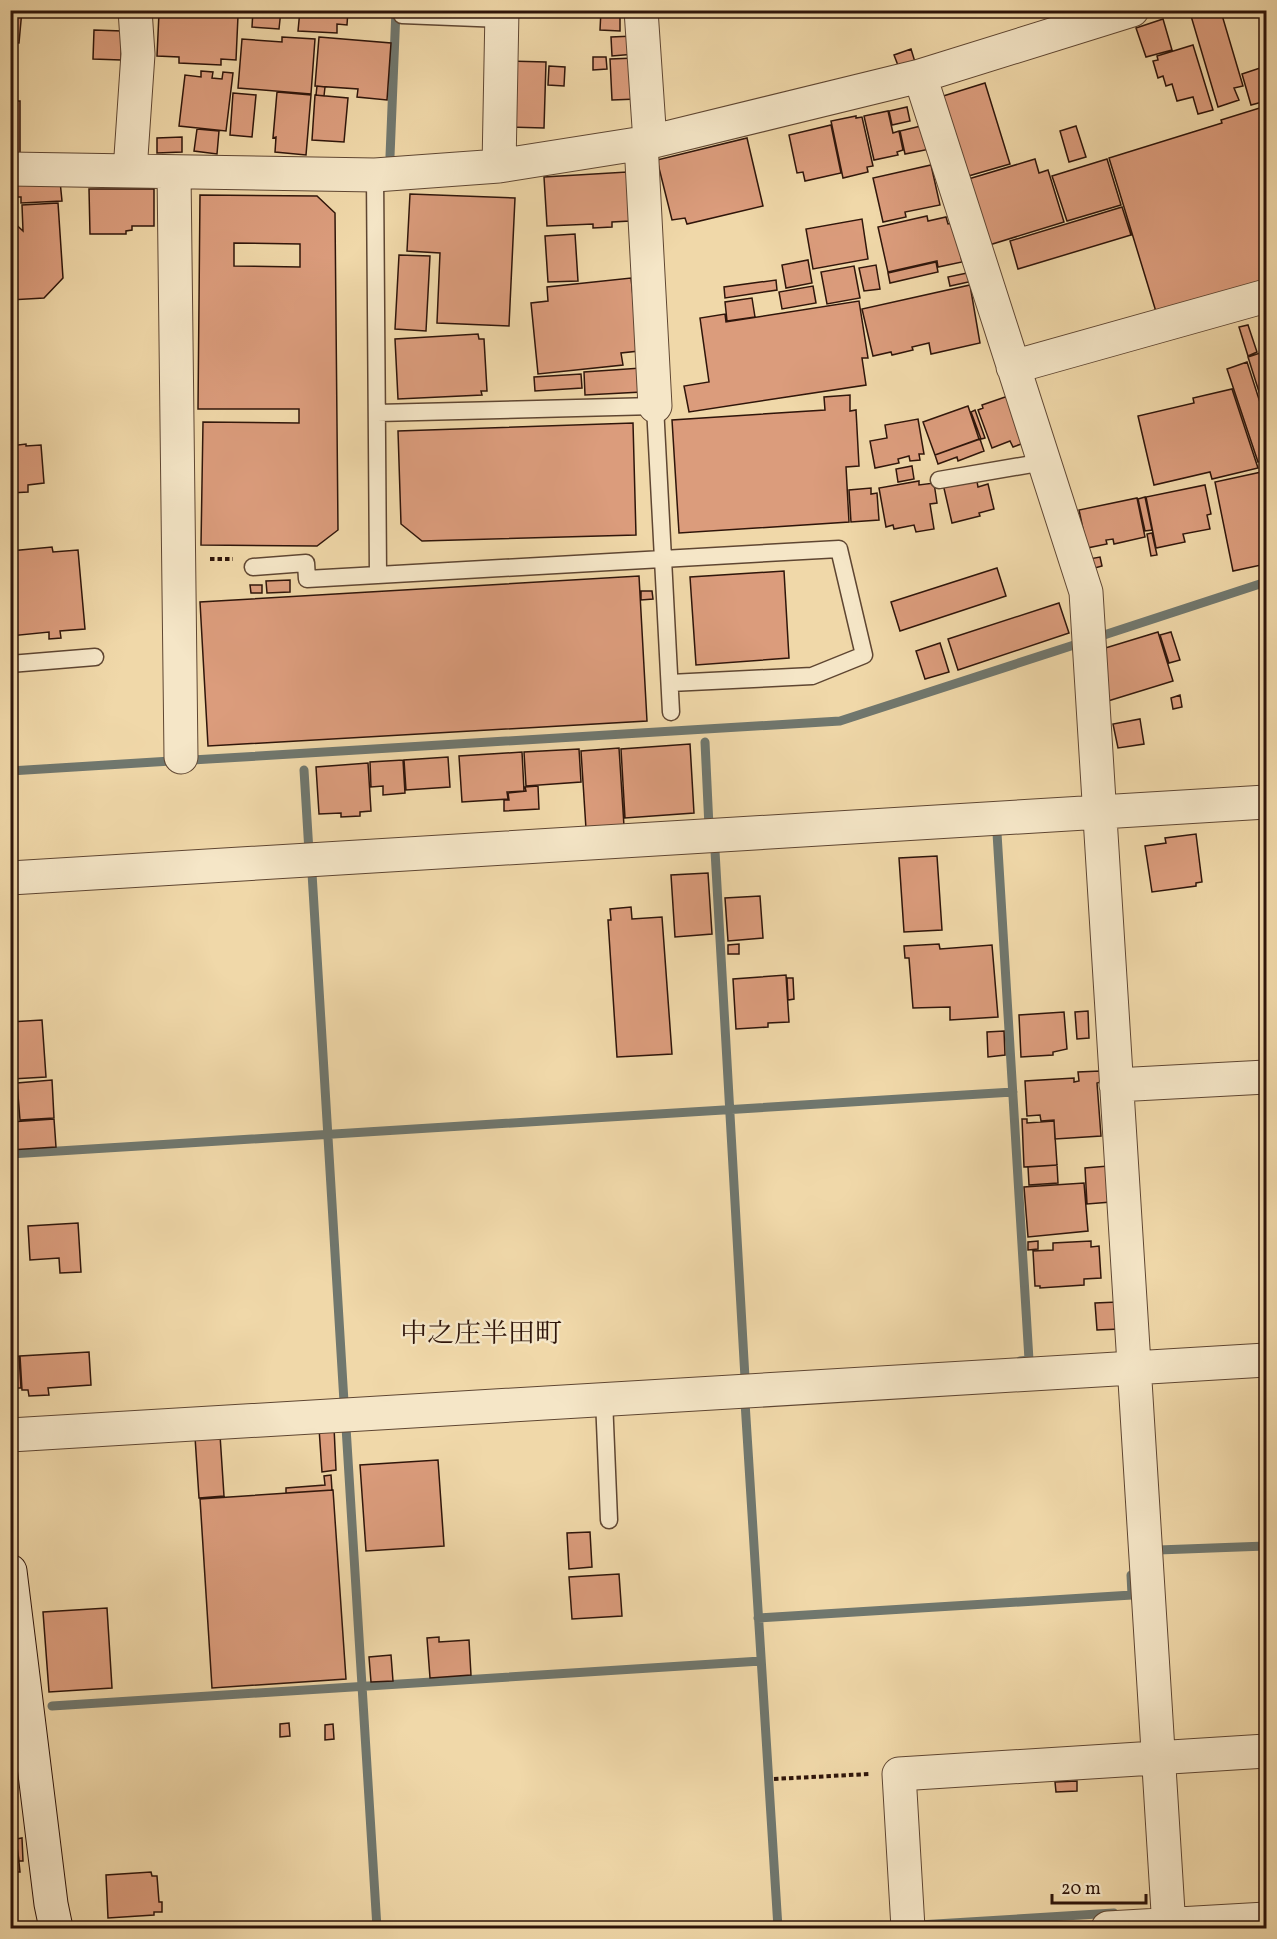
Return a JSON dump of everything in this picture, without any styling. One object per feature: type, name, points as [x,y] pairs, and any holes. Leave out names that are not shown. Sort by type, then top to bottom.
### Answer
[{"type":"street","points":[[130,171],[138,54],[135,10]]},
{"type":"street","points":[[641,10],[655,406]]},
{"type":"street","points":[[10,169],[375,175],[499,166],[646,142],[920,76],[1132,10]]},
{"type":"street","points":[[499,166],[502,15]]},
{"type":"street","points":[[920,76],[1086,592],[1168,1927]]},
{"type":"street","points":[[174,172],[181,757]]},
{"type":"street","points":[[1013,367],[1266,296]]},
{"type":"street","points":[[10,878],[1266,802]]},
{"type":"street","points":[[1116,1085],[1266,1077]]},
{"type":"street","points":[[10,1435],[1266,1360]]},
{"type":"street","points":[[10,1571],[49,1892],[56,1929]]},
{"type":"street","points":[[908,1929],[899,1774],[1266,1751]]},
{"type":"street","points":[[1108,1929],[1266,1919]]},
{"type":"lane","points":[[402,15],[502,15]]},
{"type":"lane","points":[[375,175],[378,575]]},
{"type":"lane","points":[[377,413],[655,406],[671,712]]},
{"type":"lane","points":[[939,480],[1044,462]]},
{"type":"lane","points":[[253,567],[306,563],[307,579],[839,549],[864,655],[812,676],[669,683]]},
{"type":"lane","points":[[10,664],[95,657]]},
{"type":"lane","points":[[604,1400],[609,1520]]},
{"type":"path","points":[[179,561],[243,558],[253,567]]},
{"type":"path","points":[[774,1779],[899,1774]]},
{"type":"building","points":[[10,10],[22,10],[19,43],[10,42]]},
{"type":"building","points":[[184,10],[223,10],[223,16],[238,16],[236,60],[221,59],[221,65],[179,63],[179,57],[157,56],[159,13],[184,14]]},
{"type":"building","points":[[253,10],[281,10],[279,29],[252,27]]},
{"type":"building","points":[[300,10],[348,10],[347,25],[337,24],[337,33],[298,31]]},
{"type":"building","points":[[601,10],[620,10],[620,31],[600,30]]},
{"type":"building","points":[[1215,10],[1217,16],[1222,15],[1243,86],[1234,88],[1239,100],[1218,107],[1191,16]]},
{"type":"building","points":[[1163,19],[1172,50],[1146,57],[1136,28]]},
{"type":"building","points":[[94,30],[122,31],[121,60],[93,59]]},
{"type":"building","points":[[634,36],[635,54],[612,56],[611,37]]},
{"type":"building","points":[[282,37],[315,39],[311,94],[238,88],[242,39],[282,42]]},
{"type":"building","points":[[319,37],[391,43],[387,100],[357,97],[358,89],[315,86]]},
{"type":"building","points":[[1193,45],[1213,110],[1198,114],[1193,97],[1177,101],[1172,84],[1166,86],[1163,76],[1158,78],[1153,61],[1158,60],[1157,56]]},
{"type":"building","points":[[911,49],[915,62],[899,68],[894,55]]},
{"type":"building","points":[[593,57],[606,57],[607,69],[593,70]]},
{"type":"building","points":[[635,58],[637,99],[612,100],[610,59]]},
{"type":"building","points":[[508,61],[546,62],[544,128],[506,127]]},
{"type":"building","points":[[549,66],[565,67],[564,86],[548,85]]},
{"type":"building","points":[[1263,67],[1264,73],[1266,72],[1266,101],[1251,105],[1242,74]]},
{"type":"building","points":[[201,71],[213,72],[212,78],[222,79],[223,72],[233,73],[226,131],[179,126],[185,75],[201,77]]},
{"type":"building","points":[[985,83],[1010,164],[965,177],[940,97]]},
{"type":"building","points":[[317,86],[325,87],[324,96],[316,95]]},
{"type":"building","points":[[277,92],[311,95],[306,155],[275,152],[276,137],[273,138]]},
{"type":"building","points":[[233,93],[256,95],[252,137],[230,135]]},
{"type":"building","points":[[315,95],[348,98],[344,142],[312,140]]},
{"type":"building","points":[[10,101],[20,101],[20,154],[10,154]]},
{"type":"building","points":[[1266,106],[1266,281],[1157,315],[1109,158],[1222,123],[1221,120]]},
{"type":"building","points":[[907,107],[910,121],[892,125],[889,111]]},
{"type":"building","points":[[888,111],[893,133],[899,131],[903,150],[897,152],[898,155],[874,160],[864,116]]},
{"type":"building","points":[[856,116],[856,118],[862,117],[873,166],[867,167],[868,172],[843,178],[831,121]]},
{"type":"building","points":[[831,125],[841,173],[805,181],[803,172],[797,173],[789,135]]},
{"type":"building","points":[[925,125],[930,149],[905,154],[900,131]]},
{"type":"building","points":[[1076,126],[1086,157],[1069,162],[1060,131]]},
{"type":"building","points":[[197,129],[219,131],[217,154],[194,151]]},
{"type":"building","points":[[182,137],[182,152],[157,153],[157,138]]},
{"type":"building","points":[[747,138],[763,206],[687,224],[685,218],[672,220],[657,160]]},
{"type":"building","points":[[1035,159],[1039,173],[1048,170],[1064,222],[986,246],[965,180]]},
{"type":"building","points":[[1107,159],[1121,205],[1067,221],[1052,176]]},
{"type":"building","points":[[931,165],[940,205],[905,212],[906,217],[883,222],[873,178]]},
{"type":"building","points":[[627,172],[630,221],[612,222],[612,227],[593,228],[593,224],[547,226],[544,177]]},
{"type":"building","points":[[60,181],[62,201],[21,203],[21,197],[10,197],[10,184]]},
{"type":"building","points":[[89,189],[154,189],[154,226],[132,226],[132,230],[126,231],[126,234],[90,234]]},
{"type":"building","points":[[410,194],[515,198],[509,326],[437,323],[440,253],[407,251]]},
{"type":"building","points":[[200,195],[317,196],[335,213],[338,530],[317,546],[201,545],[203,422],[299,423],[299,409],[198,409]],"holes":[[[234,243],[300,244],[300,267],[234,266]]]},
{"type":"building","points":[[58,203],[63,278],[44,298],[10,300],[10,219],[23,231],[22,205]]},
{"type":"building","points":[[1122,207],[1131,235],[1018,269],[1010,241]]},
{"type":"building","points":[[927,216],[928,221],[946,217],[948,224],[954,223],[962,262],[938,267],[937,261],[888,272],[878,227]]},
{"type":"building","points":[[862,219],[868,259],[813,269],[806,229]]},
{"type":"building","points":[[575,234],[578,281],[548,282],[545,236]]},
{"type":"building","points":[[399,255],[430,256],[426,331],[395,329]]},
{"type":"building","points":[[808,260],[812,283],[786,288],[782,265]]},
{"type":"building","points":[[936,262],[938,272],[890,283],[888,273]]},
{"type":"building","points":[[876,265],[880,289],[864,291],[859,268]]},
{"type":"building","points":[[854,266],[860,298],[827,304],[821,272]]},
{"type":"building","points":[[972,272],[973,281],[950,286],[948,277]]},
{"type":"building","points":[[631,278],[639,351],[621,353],[623,365],[538,374],[531,303],[548,301],[547,287]]},
{"type":"building","points":[[776,280],[777,290],[725,298],[724,287]]},
{"type":"building","points":[[970,285],[980,343],[931,354],[929,343],[892,355],[891,352],[873,356],[862,309]]},
{"type":"building","points":[[813,286],[816,303],[782,309],[779,292]]},
{"type":"building","points":[[752,298],[755,317],[727,321],[725,302]]},
{"type":"building","points":[[859,301],[868,358],[862,358],[866,385],[689,412],[684,386],[709,382],[700,318],[725,314],[726,322]]},
{"type":"building","points":[[1248,325],[1257,352],[1248,356],[1239,327]]},
{"type":"building","points":[[478,334],[479,339],[484,339],[487,391],[481,391],[482,395],[398,399],[395,339]]},
{"type":"building","points":[[1266,351],[1266,414],[1248,357]]},
{"type":"building","points":[[1247,362],[1266,421],[1266,459],[1258,462],[1227,369]]},
{"type":"building","points":[[641,368],[642,392],[585,395],[584,372]]},
{"type":"building","points":[[581,374],[582,388],[535,391],[534,377]]},
{"type":"building","points":[[1232,389],[1258,468],[1212,479],[1210,472],[1154,485],[1138,416],[1194,403],[1193,398]]},
{"type":"building","points":[[850,395],[850,411],[856,410],[859,466],[846,467],[849,522],[679,533],[672,420],[825,410],[824,397]]},
{"type":"building","points":[[1011,395],[1024,443],[1013,447],[1010,441],[992,448],[978,410],[983,408],[982,405]]},
{"type":"building","points":[[968,406],[979,439],[935,455],[923,422]]},
{"type":"building","points":[[975,410],[985,438],[981,439],[971,412]]},
{"type":"building","points":[[918,419],[924,454],[919,454],[920,460],[910,461],[909,456],[898,459],[899,463],[875,468],[870,441],[887,438],[885,425]]},
{"type":"building","points":[[633,423],[636,535],[422,541],[401,524],[398,431]]},
{"type":"building","points":[[980,439],[984,451],[958,461],[957,457],[938,464],[935,455]]},
{"type":"building","points":[[26,444],[26,446],[41,445],[44,483],[28,485],[28,492],[10,493],[10,446]]},
{"type":"building","points":[[912,466],[914,479],[898,482],[896,469]]},
{"type":"building","points":[[1266,471],[1266,564],[1233,571],[1215,482]]},
{"type":"building","points":[[976,476],[978,487],[988,484],[994,509],[979,513],[980,516],[952,523],[943,484]]},
{"type":"building","points":[[919,481],[919,485],[934,483],[937,503],[930,504],[934,529],[916,532],[914,525],[894,529],[893,525],[886,527],[879,488]]},
{"type":"building","points":[[1205,485],[1211,514],[1207,515],[1210,529],[1183,534],[1185,542],[1156,548],[1146,497]]},
{"type":"building","points":[[871,488],[871,494],[877,493],[879,520],[851,522],[849,490]]},
{"type":"building","points":[[1145,497],[1152,530],[1145,531],[1138,499]]},
{"type":"building","points":[[1137,498],[1145,537],[1114,544],[1113,539],[1106,540],[1107,544],[1087,548],[1079,510]]},
{"type":"building","points":[[1152,533],[1157,555],[1151,556],[1147,534]]},
{"type":"building","points":[[52,547],[53,552],[78,550],[85,629],[60,631],[61,638],[49,639],[49,632],[10,636],[10,551]]},
{"type":"building","points":[[1100,557],[1102,566],[1091,569],[1089,559]]},
{"type":"building","points":[[997,568],[1006,596],[900,631],[891,602]]},
{"type":"building","points":[[784,571],[789,658],[696,665],[690,577]]},
{"type":"building","points":[[639,576],[647,721],[208,746],[200,602]]},
{"type":"building","points":[[290,580],[290,592],[267,593],[266,581]]},
{"type":"building","points":[[250,585],[262,585],[262,593],[251,593]]},
{"type":"building","points":[[641,591],[652,591],[653,599],[641,600]]},
{"type":"building","points":[[1059,603],[1069,633],[958,670],[948,639]]},
{"type":"building","points":[[1158,632],[1173,681],[1108,701],[1102,649]]},
{"type":"building","points":[[1171,632],[1180,660],[1169,663],[1160,635]]},
{"type":"building","points":[[940,643],[949,672],[925,679],[916,651]]},
{"type":"building","points":[[1180,695],[1182,707],[1173,709],[1171,698]]},
{"type":"building","points":[[1140,719],[1144,744],[1118,748],[1113,724]]},
{"type":"building","points":[[690,744],[694,813],[625,818],[621,749]]},
{"type":"building","points":[[619,748],[624,826],[586,829],[581,751]]},
{"type":"building","points":[[579,749],[581,782],[526,786],[524,752]]},
{"type":"building","points":[[522,752],[524,791],[507,792],[508,799],[462,802],[459,756]]},
{"type":"building","points":[[448,757],[450,787],[406,790],[404,760]]},
{"type":"building","points":[[403,760],[405,793],[383,795],[383,786],[371,787],[370,762]]},
{"type":"building","points":[[368,763],[371,811],[360,812],[360,816],[341,817],[341,813],[319,814],[316,767]]},
{"type":"building","points":[[538,786],[539,809],[504,811],[504,800],[509,800],[508,793],[526,791],[525,787]]},
{"type":"building","points":[[1196,834],[1202,882],[1196,883],[1196,886],[1152,892],[1145,846],[1166,843],[1165,838]]},
{"type":"building","points":[[937,856],[942,930],[904,932],[899,858]]},
{"type":"building","points":[[708,873],[712,934],[675,937],[671,875]]},
{"type":"building","points":[[760,896],[763,938],[728,941],[725,898]]},
{"type":"building","points":[[631,907],[632,919],[662,917],[672,1054],[617,1057],[608,920],[611,920],[610,909]]},
{"type":"building","points":[[739,944],[739,954],[728,954],[728,945]]},
{"type":"building","points":[[939,944],[940,949],[992,945],[998,1017],[950,1020],[950,1007],[913,1008],[909,958],[905,958],[904,946]]},
{"type":"building","points":[[786,975],[789,1022],[768,1023],[768,1027],[736,1029],[733,979]]},
{"type":"building","points":[[787,978],[793,978],[794,999],[788,1000]]},
{"type":"building","points":[[1088,1011],[1089,1038],[1077,1039],[1075,1012]]},
{"type":"building","points":[[1064,1012],[1067,1049],[1053,1052],[1053,1055],[1021,1057],[1019,1015]]},
{"type":"building","points":[[42,1020],[46,1077],[12,1079],[10,1022]]},
{"type":"building","points":[[1004,1031],[1005,1055],[988,1057],[987,1032]]},
{"type":"building","points":[[1100,1071],[1101,1082],[1097,1083],[1101,1136],[1055,1139],[1054,1120],[1041,1121],[1040,1115],[1027,1116],[1025,1081],[1074,1078],[1074,1082],[1079,1081],[1078,1072]]},
{"type":"building","points":[[52,1080],[54,1118],[20,1120],[17,1083]]},
{"type":"building","points":[[54,1119],[56,1147],[10,1150],[10,1122]]},
{"type":"building","points":[[1022,1119],[1027,1119],[1027,1123],[1054,1121],[1057,1165],[1024,1167]]},
{"type":"building","points":[[1057,1165],[1058,1183],[1029,1185],[1028,1167]]},
{"type":"building","points":[[1108,1166],[1111,1202],[1087,1204],[1085,1168]]},
{"type":"building","points":[[1084,1183],[1088,1231],[1028,1237],[1024,1187]]},
{"type":"building","points":[[78,1223],[81,1272],[60,1273],[59,1258],[30,1260],[28,1226]]},
{"type":"building","points":[[1038,1241],[1038,1249],[1028,1250],[1028,1242]]},
{"type":"building","points":[[1091,1241],[1091,1247],[1099,1246],[1101,1278],[1084,1279],[1084,1285],[1040,1288],[1040,1286],[1035,1286],[1033,1251],[1053,1250],[1053,1243]]},
{"type":"building","points":[[1118,1302],[1120,1329],[1097,1330],[1095,1303]]},
{"type":"building","points":[[89,1352],[91,1385],[48,1388],[49,1395],[29,1396],[28,1390],[22,1390],[20,1356]]},
{"type":"building","points":[[19,1356],[21,1388],[13,1388],[11,1357]]},
{"type":"building","points":[[334,1427],[336,1470],[322,1472],[319,1428]]},
{"type":"building","points":[[220,1435],[224,1496],[199,1498],[195,1437]]},
{"type":"building","points":[[438,1460],[444,1546],[366,1551],[360,1465]]},
{"type":"building","points":[[331,1475],[332,1490],[286,1493],[286,1488],[325,1485],[324,1476]]},
{"type":"building","points":[[333,1490],[346,1679],[212,1688],[200,1499]]},
{"type":"building","points":[[590,1532],[592,1567],[569,1569],[567,1533]]},
{"type":"building","points":[[619,1574],[622,1616],[572,1619],[569,1577]]},
{"type":"building","points":[[107,1608],[112,1688],[49,1692],[43,1612]]},
{"type":"building","points":[[439,1637],[439,1642],[469,1640],[471,1675],[430,1678],[427,1638]]},
{"type":"building","points":[[391,1655],[393,1681],[371,1682],[369,1657]]},
{"type":"building","points":[[289,1723],[290,1736],[280,1737],[280,1724]]},
{"type":"building","points":[[333,1724],[334,1739],[325,1740],[325,1725]]},
{"type":"building","points":[[1077,1781],[1077,1791],[1056,1792],[1055,1782]]},
{"type":"building","points":[[16,1836],[18,1861],[10,1862],[10,1837]]},
{"type":"building","points":[[22,1838],[23,1861],[19,1861],[16,1839]]},
{"type":"building","points":[[19,1862],[20,1872],[10,1872],[10,1863]]},
{"type":"building","points":[[151,1872],[152,1876],[157,1876],[162,1912],[154,1912],[154,1915],[108,1918],[106,1875]]},
{"type":"building","points":[[148,1924],[148,1928],[95,1928]]},
{"type":"waterway","points":[[390,156],[396,10]]},
{"type":"waterway","points":[[1104,635],[1266,582]]},
{"type":"waterway","points":[[192,760],[840,721],[1074,645]]},
{"type":"waterway","points":[[705,742],[709,827]]},
{"type":"waterway","points":[[10,771],[171,761]]},
{"type":"waterway","points":[[304,770],[309,852]]},
{"type":"waterway","points":[[997,833],[1029,1360],[1020,1361]]},
{"type":"waterway","points":[[715,851],[745,1378]]},
{"type":"waterway","points":[[312,873],[344,1402]]},
{"type":"waterway","points":[[10,1154],[1013,1092]]},
{"type":"waterway","points":[[745,1402],[778,1928]]},
{"type":"waterway","points":[[346,1427],[377,1928]]},
{"type":"waterway","points":[[1158,1550],[1266,1546]]},
{"type":"waterway","points":[[758,1618],[1132,1595],[1131,1575]]},
{"type":"waterway","points":[[52,1706],[761,1661]]},
{"type":"waterway","points":[[919,1925],[1114,1913]]},
{"type":"waterway","points":[[859,1928],[895,1926]]},
{"type":"district","name":"中之庄半田町","points":[[481,1333]]}]
